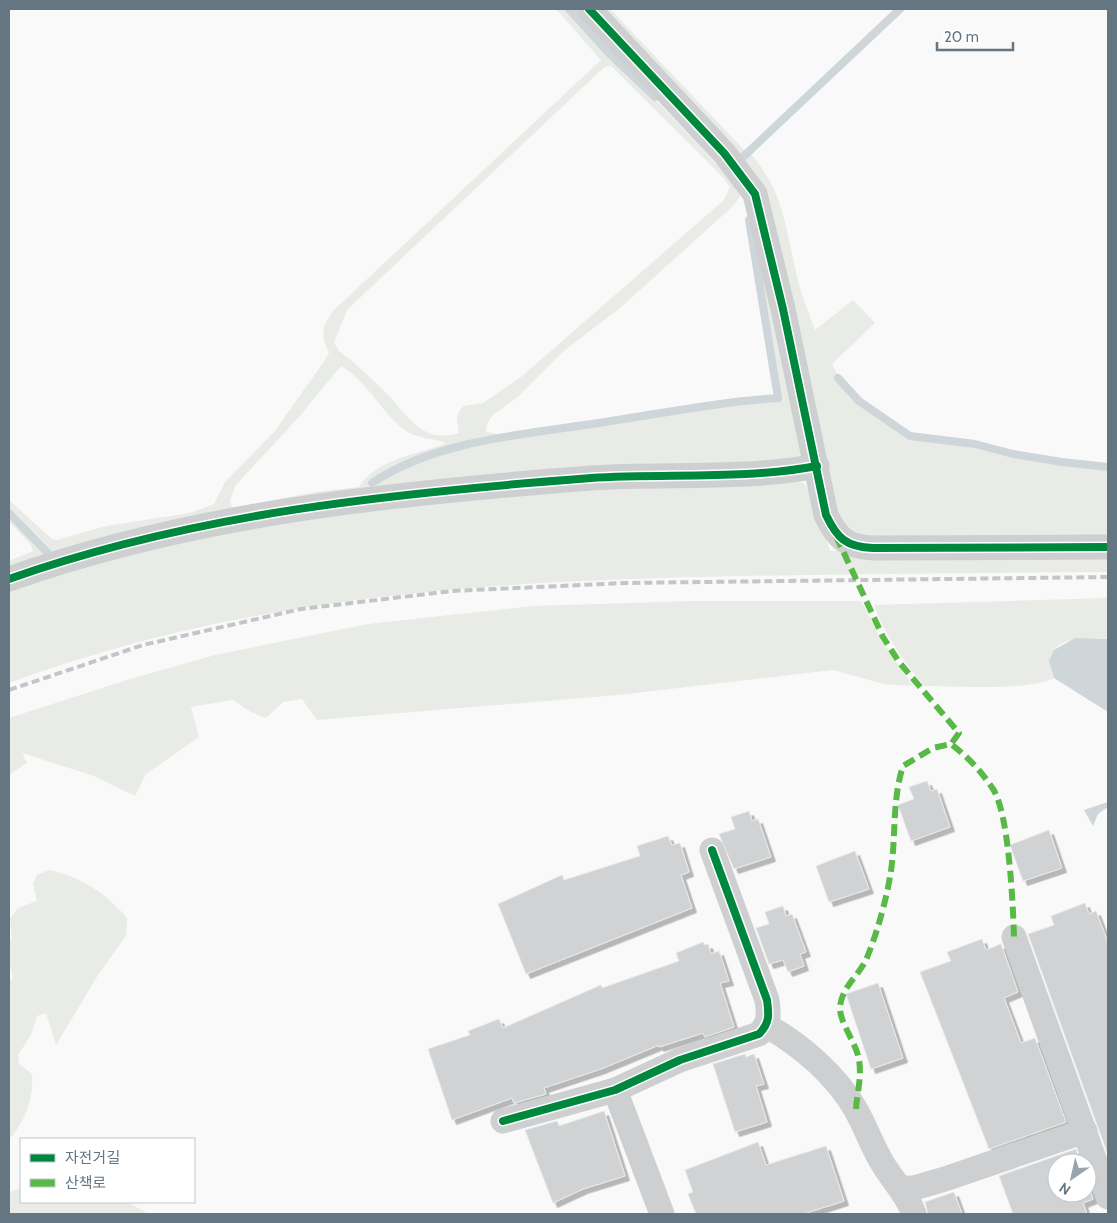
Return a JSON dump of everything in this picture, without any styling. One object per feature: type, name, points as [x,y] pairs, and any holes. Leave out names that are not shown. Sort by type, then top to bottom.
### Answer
[{"type":"street","points":[[590,9],[724,153],[755,194],[763,222],[817,466],[826,515],[834,533],[861,548],[1108,547]]},
{"type":"street","points":[[9,579],[54,563],[234,520],[387,496],[594,478],[783,472],[817,466]]},
{"type":"street","points":[[503,1121],[614,1090],[680,1060],[759,1034],[767,1026],[769,1012],[767,1000],[712,850]]},
{"type":"street","points":[[1014,936],[1108,1197]]},
{"type":"street","points":[[767,1026],[785,1036],[831,1078],[856,1109],[880,1160],[910,1202],[914,1214]]},
{"type":"street","points":[[614,1090],[662,1214]]},
{"type":"street","points":[[900,1188],[914,1188],[945,1179],[1085,1131]]},
{"type":"shaded area","points":[[556,9],[566,9],[700,146],[741,195],[733,206],[620,308],[565,350],[520,395],[492,416],[487,424],[486,432],[504,435],[452,447],[409,461],[376,478],[368,487],[401,468],[472,444],[781,399],[745,194],[687,126],[611,52],[571,9],[586,9],[748,188],[803,455],[799,462],[503,479],[9,573],[9,561],[33,551],[31,545],[9,522],[9,517],[43,553],[48,554],[50,549],[9,507],[9,500],[52,539],[57,540],[106,526],[190,513],[214,504],[225,482],[274,432],[323,363],[329,353],[323,336],[326,322],[333,311],[601,60]],"holes":[[[611,66],[722,176],[730,187],[724,200],[521,377],[483,403],[464,406],[457,417],[459,433],[436,435],[427,432],[418,427],[371,378],[339,351],[334,343],[347,310],[599,72],[605,67]],[[341,366],[366,388],[403,429],[419,437],[446,443],[386,464],[375,470],[359,487],[316,492],[232,508],[230,501],[235,486],[299,417]]]},
{"type":"shaded area","points":[[597,9],[610,9],[747,153],[741,156],[744,159],[750,153],[761,167],[770,181],[781,209],[800,287],[815,330],[853,300],[875,323],[832,364],[839,377],[836,379],[857,402],[910,438],[975,446],[1013,456],[1108,468],[1108,543],[868,544],[842,526],[828,479],[765,211]]},
{"type":"shaded area","points":[[792,479],[804,483],[811,494],[830,551],[1108,550],[1108,572],[646,578],[553,582],[369,598],[279,612],[188,630],[99,653],[9,683],[9,583],[57,566],[359,503]]},
{"type":"shaded area","points":[[1108,598],[1108,639],[1075,640],[1065,642],[1057,647],[1052,654],[1051,664],[1054,678],[1028,685],[992,687],[924,686],[889,638],[874,605]]},
{"type":"shaded area","points":[[693,601],[861,601],[883,643],[913,686],[884,684],[833,670],[618,695],[317,720],[302,699],[283,702],[266,718],[251,712],[233,700],[191,707],[199,737],[146,774],[135,796],[94,776],[22,753],[27,763],[9,775],[9,718],[127,680],[215,655],[368,624],[534,606]]},
{"type":"shaded area","points":[[1075,638],[1108,639],[1108,712],[1054,678],[1049,661],[1054,650]]},
{"type":"shaded area","points":[[1108,802],[1108,807],[1098,814],[1093,826],[1084,810]]},
{"type":"shaded area","points":[[49,870],[82,881],[111,901],[127,918],[126,936],[98,975],[56,1045],[46,1013],[37,1016],[31,1035],[18,1055],[19,1064],[32,1074],[30,1101],[20,1125],[9,1140],[9,980],[13,979],[11,969],[9,968],[9,941],[12,938],[10,918],[18,908],[37,901],[33,884],[37,875]]},
{"type":"shaded area","points":[[20,1188],[20,1203],[130,1203],[148,1214],[9,1214],[9,1192]]},
{"type":"building","points":[[927,781],[931,791],[937,789],[950,827],[911,841],[898,805],[914,799],[909,787]]},
{"type":"building","points":[[749,811],[752,821],[758,819],[771,857],[734,869],[719,834],[735,829],[731,817]]},
{"type":"building","points":[[1049,830],[1062,868],[1023,881],[1010,845]]},
{"type":"building","points":[[668,836],[672,845],[680,843],[689,872],[681,875],[692,908],[526,974],[498,904],[562,875],[564,880],[640,856],[637,846]]},
{"type":"building","points":[[855,851],[869,889],[829,902],[816,866]]},
{"type":"building","points":[[1085,903],[1089,914],[1096,911],[1108,943],[1108,1155],[1028,934],[1054,925],[1051,916]]},
{"type":"building","points":[[783,906],[786,916],[792,914],[806,952],[800,954],[804,966],[788,972],[783,960],[769,964],[756,928],[769,924],[765,912]]},
{"type":"building","points":[[982,939],[986,950],[1001,944],[1018,992],[1004,998],[1021,1043],[1035,1038],[1066,1122],[989,1149],[920,972],[951,961],[947,952]]},
{"type":"building","points":[[703,942],[704,945],[708,944],[711,954],[719,951],[729,981],[720,983],[734,1027],[705,1037],[703,1033],[659,1047],[659,1045],[601,1069],[544,1088],[546,1094],[514,1103],[512,1098],[452,1120],[428,1049],[470,1035],[468,1031],[499,1019],[503,1028],[601,985],[602,988],[679,961],[676,953]]},
{"type":"building","points":[[878,983],[903,1058],[871,1069],[846,994]]},
{"type":"building","points":[[745,1054],[746,1057],[754,1054],[764,1084],[756,1086],[767,1122],[735,1132],[713,1064]]},
{"type":"building","points":[[604,1111],[625,1176],[583,1189],[553,1203],[525,1130],[557,1121],[559,1126]]},
{"type":"building","points":[[758,1142],[766,1165],[826,1146],[844,1201],[803,1214],[696,1214],[688,1194],[693,1192],[685,1170]]},
{"type":"building","points":[[1076,1149],[1077,1153],[1065,1153]]},
{"type":"building","points":[[1047,1159],[1047,1203],[1083,1203],[1087,1214],[1013,1214],[999,1176]]},
{"type":"building","points":[[954,1192],[962,1214],[928,1214],[925,1202]]},
{"type":"waterway","points":[[569,9],[609,53],[655,97]]},
{"type":"waterway","points":[[743,157],[900,9]]},
{"type":"waterway","points":[[372,483],[398,468],[426,457],[485,440],[713,405],[778,398],[749,220]]},
{"type":"waterway","points":[[838,378],[859,401],[910,436],[975,444],[1013,454],[1062,462],[1108,467]]},
{"type":"waterway","points":[[9,513],[47,552]]},
{"type":"railway","points":[[9,690],[143,645],[301,609],[452,591],[624,583],[1108,577]]},
{"type":"marked path","points":[[836,536],[883,637],[899,662],[959,733],[951,744]]},
{"type":"marked path","points":[[856,1109],[860,1066],[858,1054],[840,1013],[841,999],[865,962],[882,913],[891,871],[897,792],[903,766],[933,748],[951,744],[974,765],[993,789],[1003,818],[1006,838],[1013,904],[1014,937]]},
{"type":"cycle path","points":[[589,9],[724,153],[755,194],[783,309],[826,515],[834,530],[849,543],[856,546],[873,548],[1108,547]]},
{"type":"cycle path","points":[[9,579],[79,556],[151,537],[296,509],[370,499],[517,484],[591,478],[733,475],[817,466]]},
{"type":"cycle path","points":[[503,1121],[615,1090],[680,1060],[759,1034],[763,1030],[768,1018],[767,1000],[712,850]]}]
